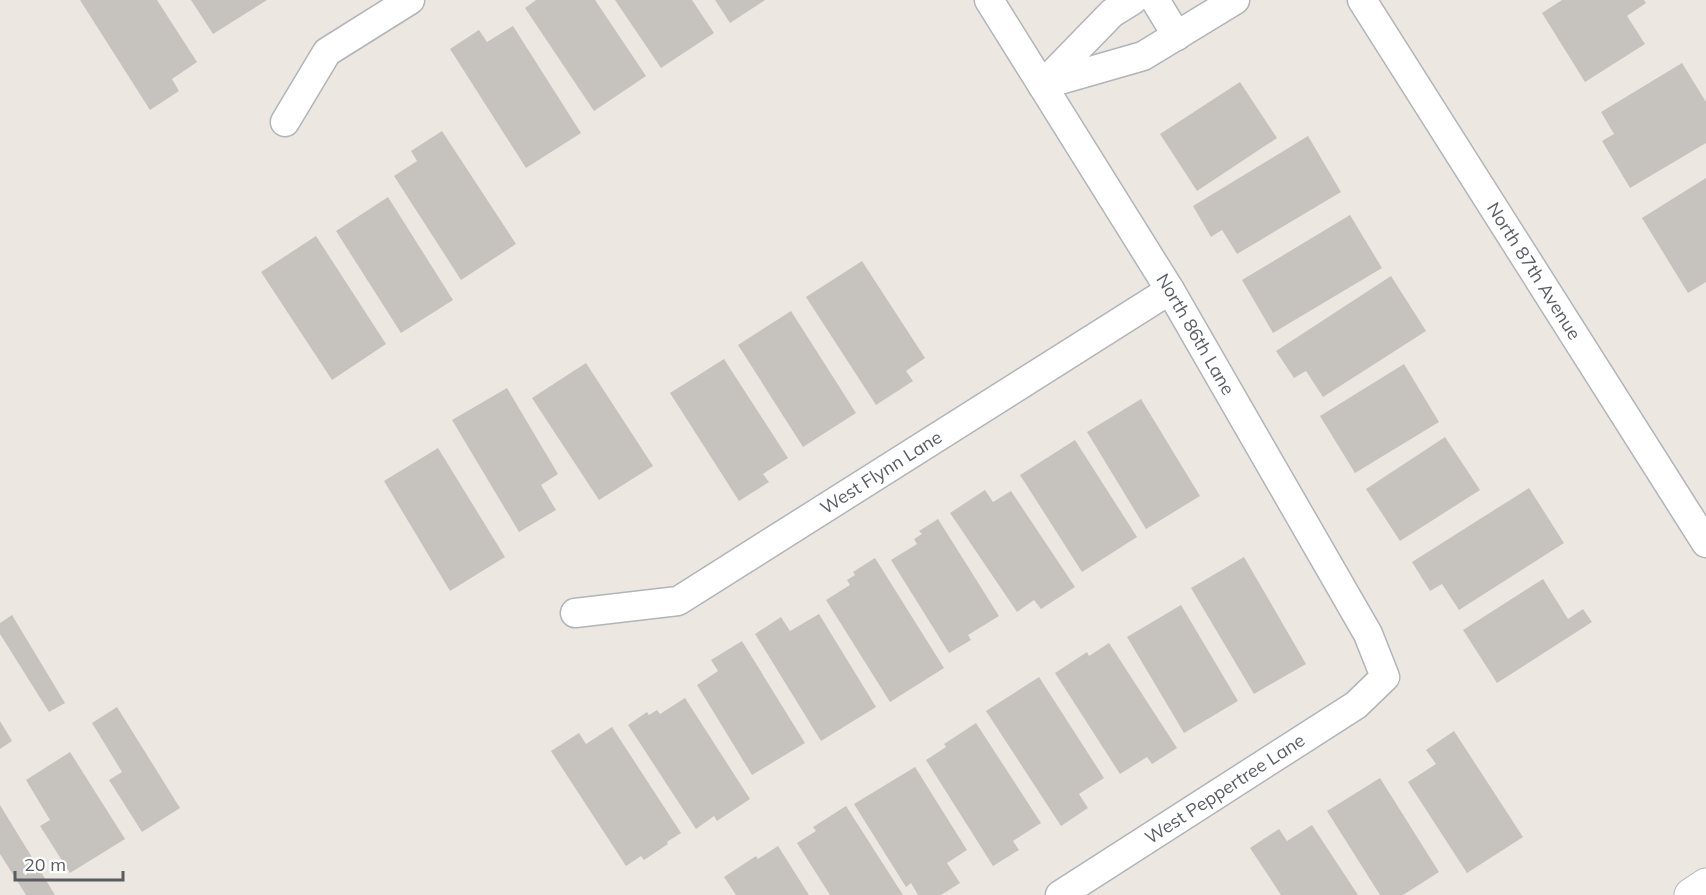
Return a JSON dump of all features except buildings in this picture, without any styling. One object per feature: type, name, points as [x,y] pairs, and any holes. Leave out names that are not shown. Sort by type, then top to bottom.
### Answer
[{"type":"main road","points":[[1691,895],[1706,885]]},
{"type":"street","points":[[285,122],[327,52],[410,0]]},
{"type":"street","name":"North 86th Lane","points":[[989,0],[1170,290],[1368,634],[1385,677]]},
{"type":"street","points":[[1042,85],[1112,13],[1133,0]]},
{"type":"street","points":[[1155,0],[1177,36]]},
{"type":"street","points":[[1042,85],[1143,56],[1234,0]]},
{"type":"street","name":"North 87th Avenue","points":[[1362,0],[1706,543]]},
{"type":"street","name":"West Flynn Lane","points":[[575,613],[678,601],[1170,290]]},
{"type":"street","name":"West Peppertree Lane","points":[[1060,895],[1356,705],[1385,677]]}]
